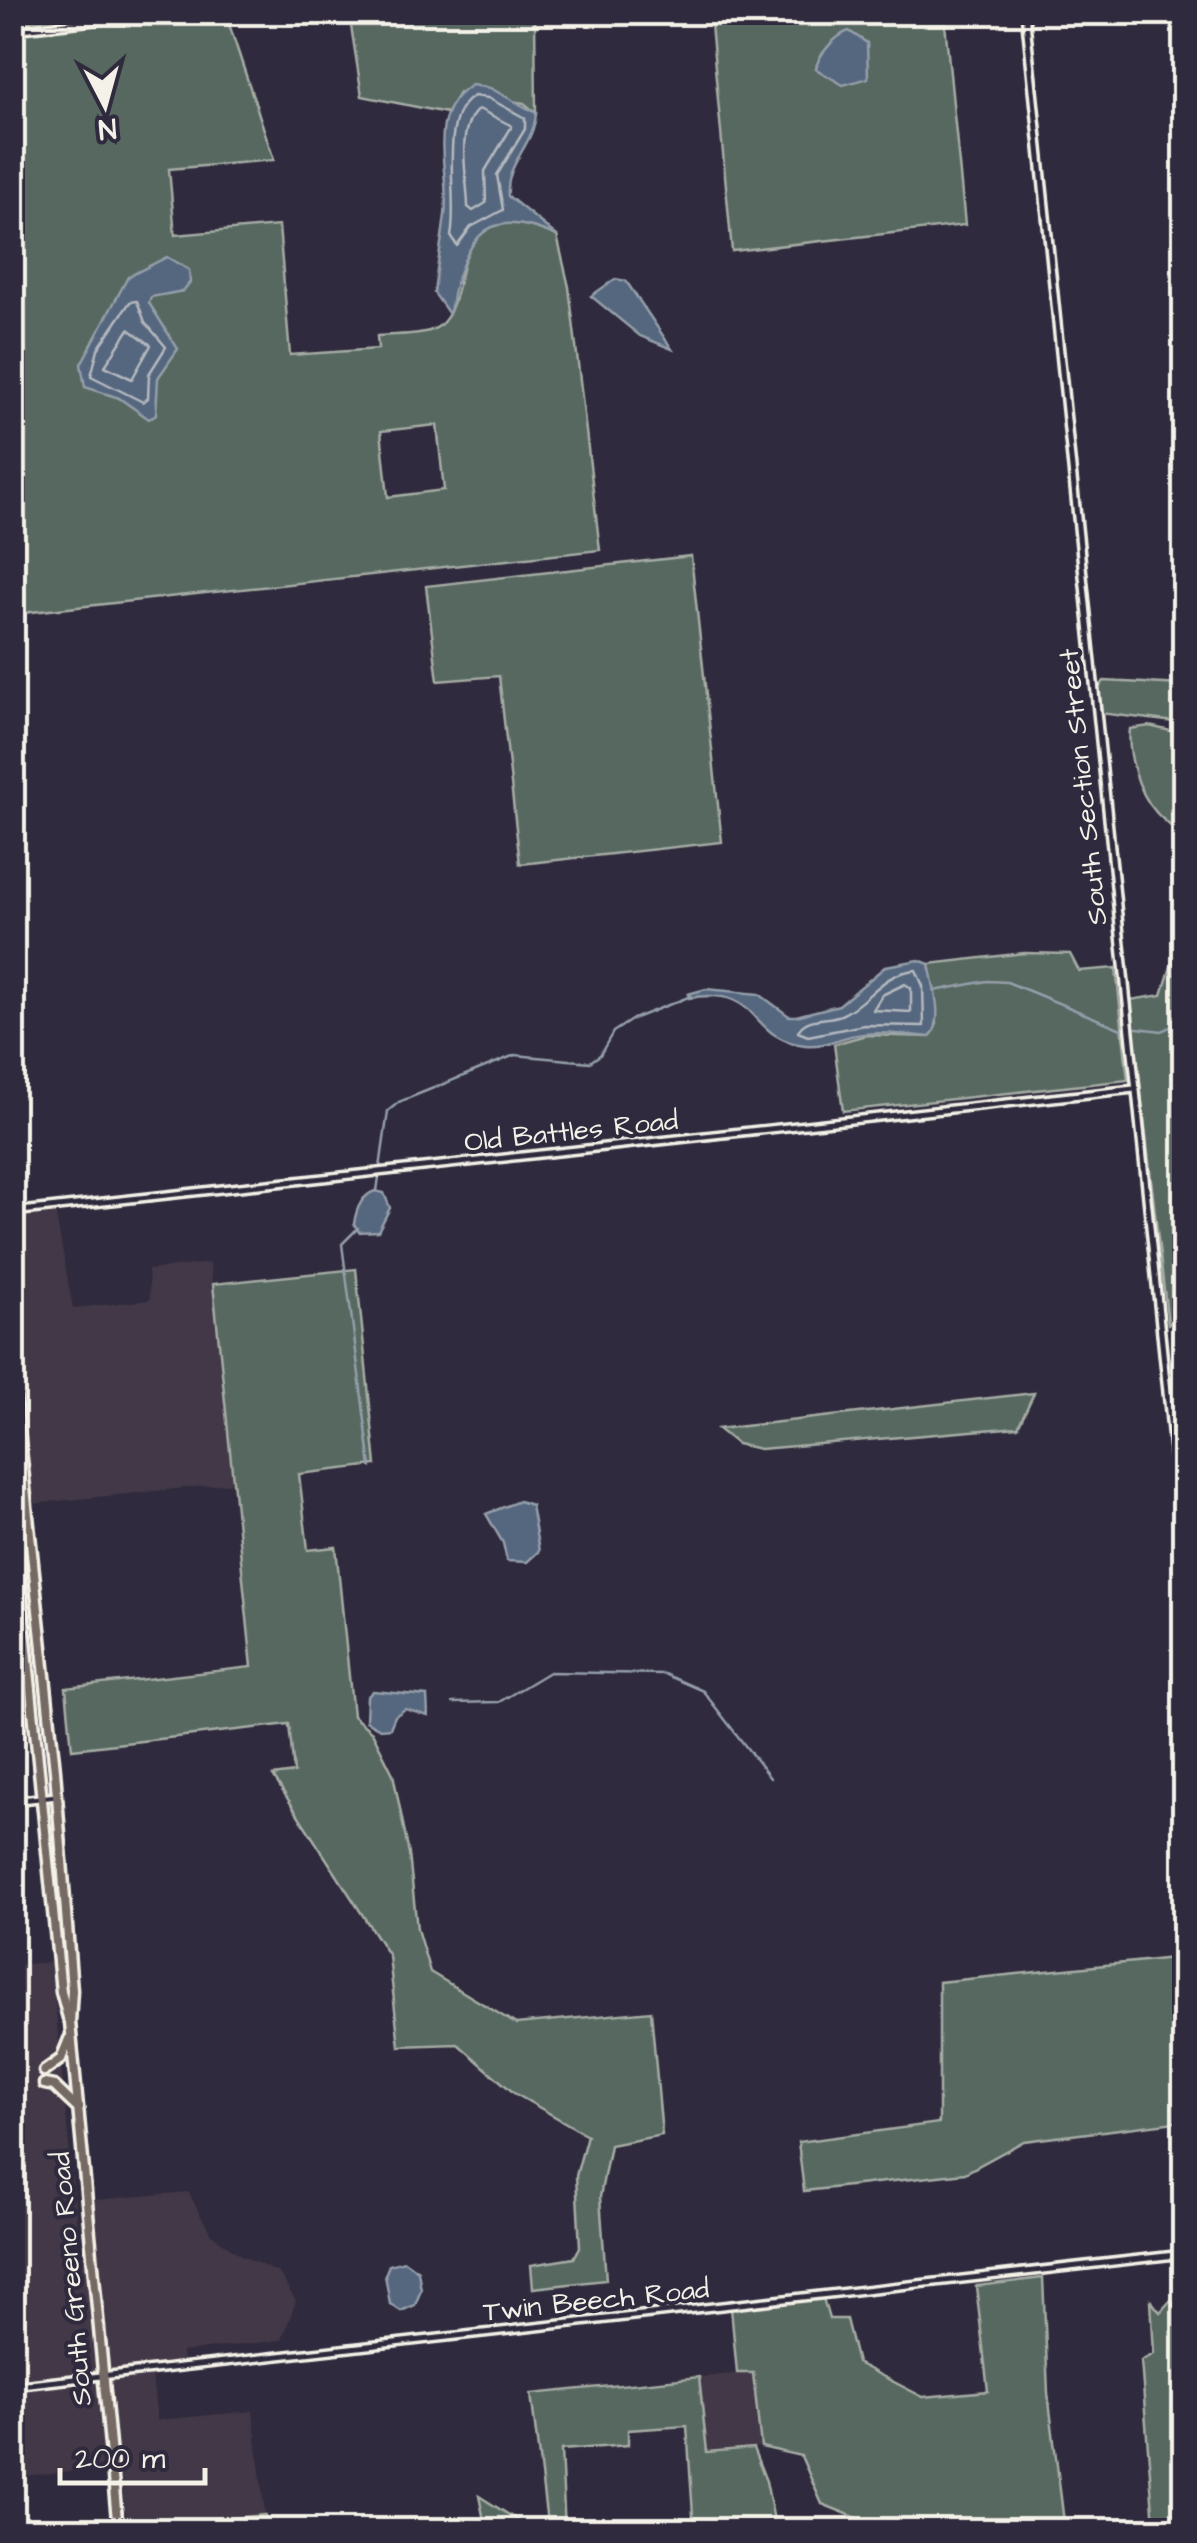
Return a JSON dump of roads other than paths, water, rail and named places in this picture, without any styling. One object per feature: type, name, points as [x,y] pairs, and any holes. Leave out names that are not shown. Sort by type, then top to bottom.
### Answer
[{"type":"main road","name":"South Greeno Road","points":[[12,1365],[57,1796],[72,1990],[70,2034],[100,2376],[118,2530]]},
{"type":"main road","name":"South Greeno Road","points":[[12,1499],[60,1992],[70,2022]]},
{"type":"main road","points":[[44,2070],[61,2059],[70,2034]]},
{"type":"main road","points":[[44,2084],[54,2086],[77,2108]]},
{"type":"street","points":[[12,30],[176,12]]},
{"type":"street","name":"South Section Street","points":[[1025,12],[1184,1557]]},
{"type":"street","name":"Old Battles Road","points":[[12,1212],[1134,1089]]},
{"type":"street","points":[[12,1801],[57,1796]]},
{"type":"street","name":"Twin Beech Road","points":[[12,2386],[1184,2254]]},
{"type":"water","points":[[849,31],[867,43],[868,78],[843,85],[816,69],[828,47]]},
{"type":"water","points":[[472,85],[490,88],[536,113],[511,173],[508,196],[557,236],[520,224],[492,227],[471,246],[463,262],[449,314],[434,293],[446,198],[442,145],[448,112],[457,97]]},
{"type":"water","points":[[167,257],[189,270],[190,282],[183,291],[151,297],[149,303],[178,349],[158,378],[156,414],[149,419],[119,398],[85,387],[81,364],[128,277]]},
{"type":"water","points":[[615,279],[626,281],[672,349],[640,336],[591,296]]},
{"type":"water","points":[[919,960],[929,964],[937,1002],[937,1022],[930,1037],[870,1033],[805,1045],[786,1041],[730,999],[689,998],[688,994],[706,989],[759,994],[789,1016],[796,1016],[839,1005],[886,966]]},
{"type":"water","points":[[375,1191],[384,1193],[390,1208],[378,1231],[359,1232],[354,1224],[358,1208]]},
{"type":"water","points":[[519,1501],[531,1505],[539,1551],[527,1562],[507,1561],[503,1543],[486,1514]]},
{"type":"water","points":[[373,1691],[427,1696],[428,1716],[405,1709],[395,1716],[390,1728],[380,1729],[366,1721],[367,1697]]},
{"type":"water","points":[[404,2261],[418,2271],[421,2290],[415,2305],[401,2311],[390,2304],[385,2275],[389,2265]]},
{"type":"waterway","points":[[934,991],[987,981],[1007,982],[1124,1030]]},
{"type":"waterway","points":[[380,1168],[388,1111],[399,1102],[515,1055],[590,1062],[600,1055],[613,1032],[633,1019],[691,996]]},
{"type":"waterway","points":[[1137,1028],[1162,1031],[1184,1020]]},
{"type":"waterway","points":[[377,1191],[379,1177]]},
{"type":"waterway","points":[[358,1228],[342,1244],[371,1467]]},
{"type":"waterway","points":[[453,1703],[499,1702],[549,1672],[664,1674],[703,1691],[770,1778]]}]
